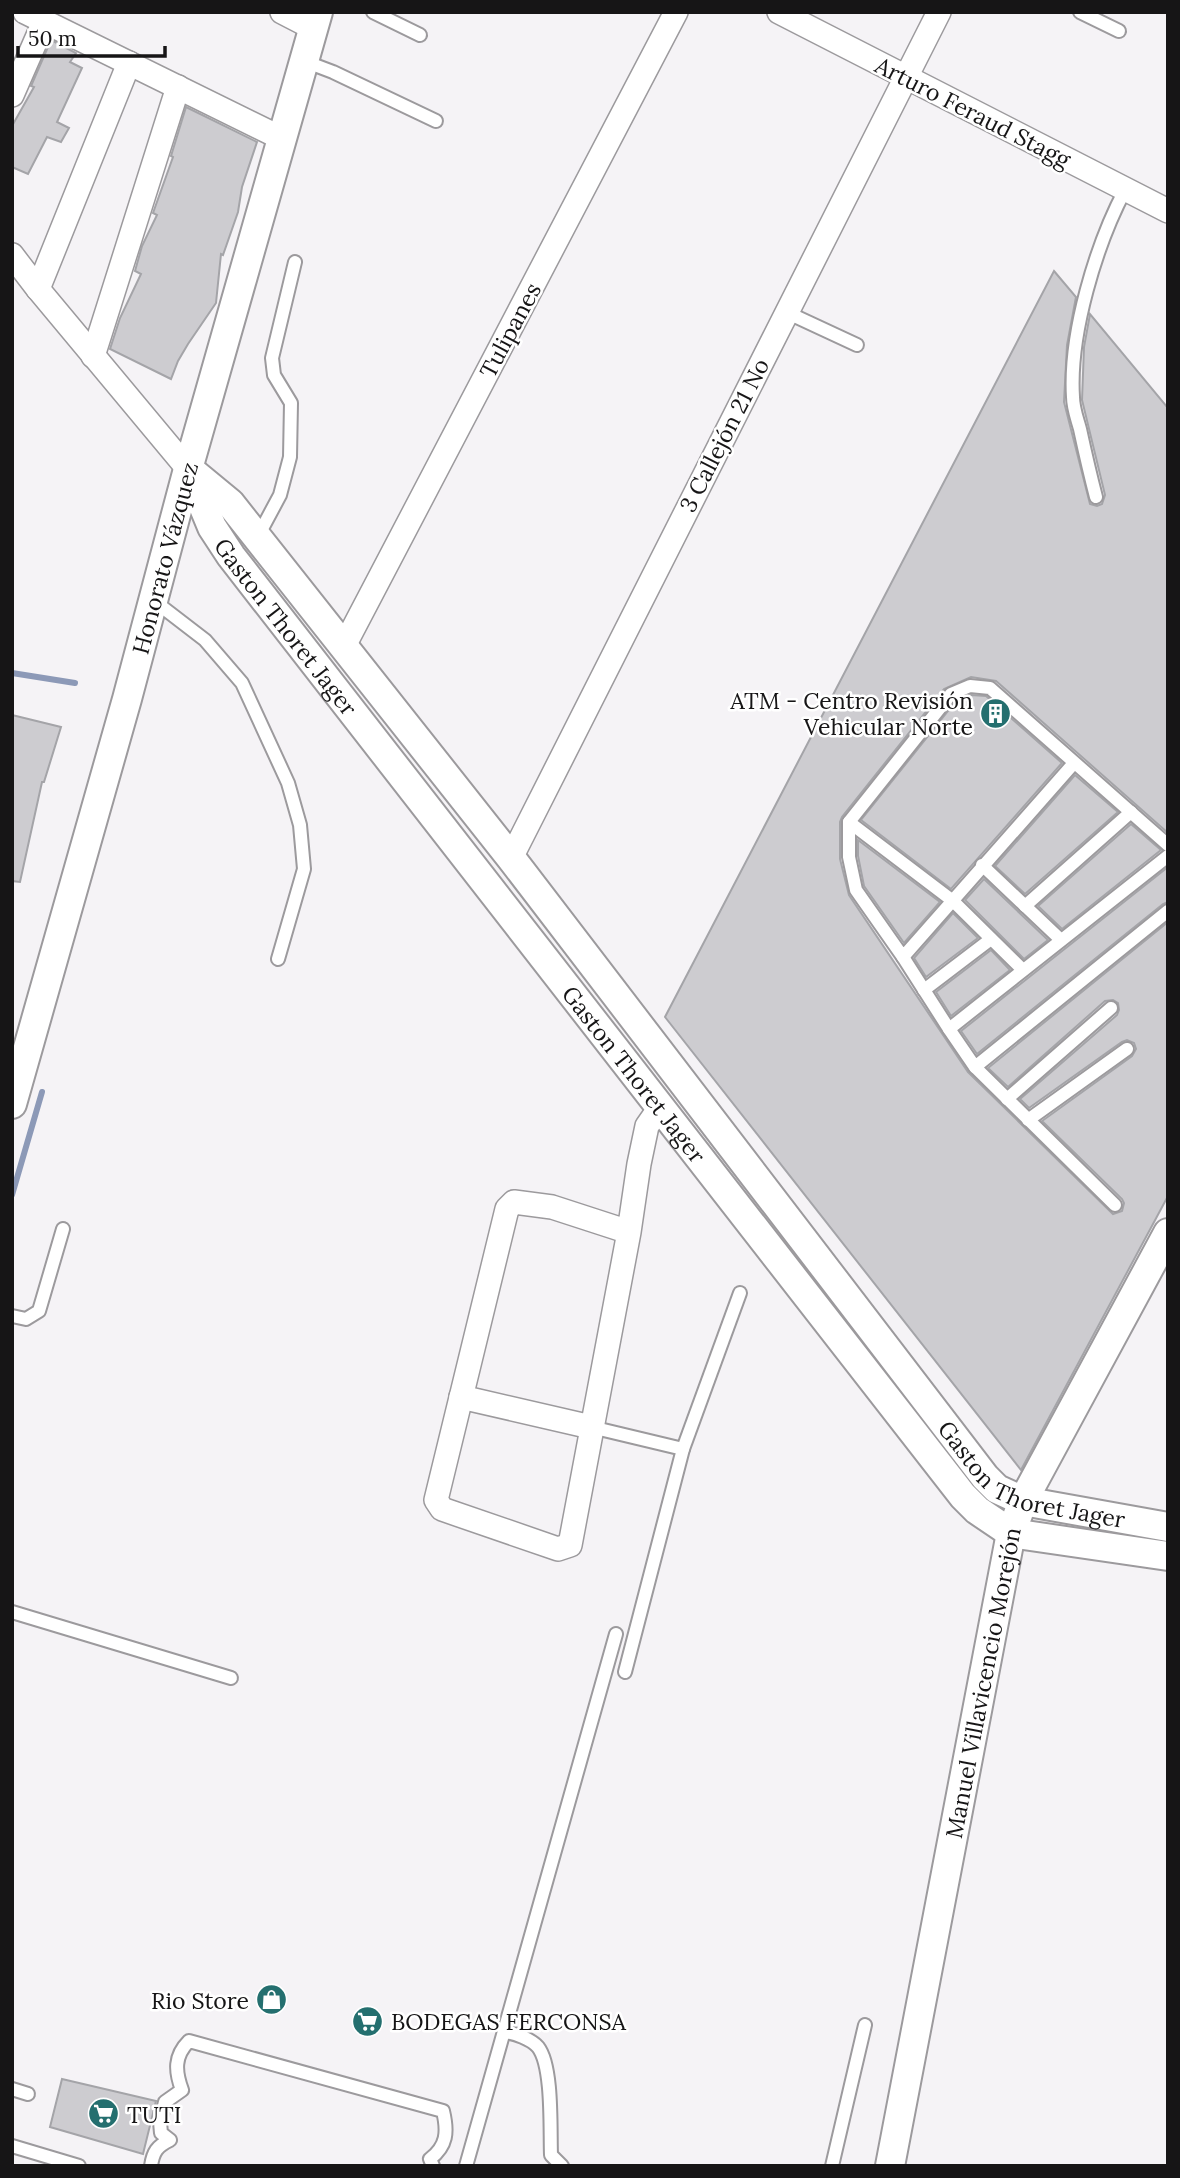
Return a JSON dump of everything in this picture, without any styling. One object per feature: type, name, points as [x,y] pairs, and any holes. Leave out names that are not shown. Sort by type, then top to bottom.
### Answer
[{"type":"street","points":[[282,12],[316,20]]},
{"type":"street","name":"Tulipanes","points":[[343,648],[676,12]]},
{"type":"street","name":"Arturo Feraud Stagg","points":[[779,12],[1168,211]]},
{"type":"street","name":"3 Callejón 21 No","points":[[511,858],[939,12]]},
{"type":"street","points":[[12,95],[34,17],[281,138]]},
{"type":"street","name":"Honorato Vázquez","points":[[14,1087],[127,699],[188,469],[316,20]]},
{"type":"street","points":[[38,289],[129,63]]},
{"type":"street","points":[[93,356],[178,87]]},
{"type":"street","name":"Gaston Thoret Jager","points":[[12,255],[188,469],[230,503],[511,858],[985,1477],[997,1489],[1023,1501],[1168,1527]]},
{"type":"street","name":"Gaston Thoret Jager","points":[[188,469],[212,527],[231,556],[963,1496],[977,1510],[1011,1533],[1168,1556]]},
{"type":"street","points":[[629,1232],[552,1207],[514,1202],[507,1209],[436,1500],[442,1509],[558,1549],[570,1545],[629,1232],[639,1164],[648,1126],[661,1106]]},
{"type":"street","name":"Manuel Villavicencio Morejón","points":[[890,2166],[1011,1533],[1023,1501],[1168,1233]]},
{"type":"street","points":[[461,1397],[591,1427]]},
{"type":"lane","points":[[373,12],[420,34]]},
{"type":"lane","points":[[1080,12],[1119,31]]},
{"type":"lane","points":[[303,61],[333,72],[436,121]]},
{"type":"lane","points":[[1096,497],[1073,399],[1073,355],[1089,283],[1116,207],[1125,190]]},
{"type":"lane","points":[[257,538],[280,495],[289,457],[291,403],[274,376],[272,358],[295,262]]},
{"type":"lane","points":[[786,312],[857,345]]},
{"type":"lane","points":[[153,600],[205,640],[242,683],[288,783],[300,825],[304,869],[278,959]]},
{"type":"lane","points":[[1115,1205],[975,1067],[856,890],[849,857],[849,822],[951,694],[970,686],[990,688],[1168,845]]},
{"type":"lane","points":[[903,957],[1074,763]]},
{"type":"lane","points":[[1026,906],[1131,813]]},
{"type":"lane","points":[[849,822],[953,901],[1023,970]]},
{"type":"lane","points":[[949,1029],[1168,856]]},
{"type":"lane","points":[[982,865],[1061,940]]},
{"type":"lane","points":[[975,1067],[1168,911]]},
{"type":"lane","points":[[924,990],[991,939]]},
{"type":"lane","points":[[1007,1099],[1111,1007]]},
{"type":"lane","points":[[1028,1120],[1127,1049]]},
{"type":"lane","points":[[12,1316],[26,1319],[39,1311],[63,1229]]},
{"type":"lane","points":[[625,1672],[683,1449],[740,1293]]},
{"type":"lane","points":[[591,1427],[683,1449]]},
{"type":"lane","points":[[12,1612],[230,1678]]},
{"type":"lane","points":[[466,2166],[616,1634]]},
{"type":"lane","points":[[832,2166],[865,2025]]},
{"type":"lane","points":[[504,2032],[515,2034],[538,2046],[547,2068],[551,2155],[562,2166]]},
{"type":"lane","points":[[151,2166],[152,2156],[159,2145],[170,2140],[161,2133],[160,2122],[165,2102],[182,2090],[175,2068],[181,2048],[189,2040],[443,2111],[447,2129],[442,2150],[430,2159],[433,2166]]},
{"type":"lane","points":[[12,2089],[28,2094]]},
{"type":"lane","points":[[12,2146],[79,2166]]},
{"type":"building","points":[[51,40],[76,53],[70,62],[82,68],[57,122],[69,128],[61,142],[47,137],[28,174],[12,167],[12,126],[34,87],[31,86]]},
{"type":"building","points":[[186,107],[257,142],[242,187],[238,212],[223,255],[221,254],[216,303],[188,344],[171,379],[110,349],[120,318],[141,274],[135,271],[142,246],[157,215],[153,213],[173,157],[171,156]]},
{"type":"building","name":"ATM - Centro Revisión Vehicular Norte","points":[[1054,271],[1076,297],[1067,345],[1064,402],[1090,504],[1102,504],[1105,495],[1082,400],[1084,347],[1090,314],[1168,408],[1168,833],[996,681],[971,677],[944,689],[840,822],[840,859],[849,895],[968,1072],[1113,1214],[1122,1211],[1122,1199],[1042,1121],[1132,1056],[1136,1049],[1134,1043],[1127,1040],[1122,1042],[1029,1108],[1020,1099],[1117,1015],[1118,1003],[1113,1000],[1105,1001],[1008,1087],[988,1068],[1168,922],[1168,1196],[1021,1470],[665,1017]]},
{"type":"building","points":[[971,695],[986,696],[1062,763],[951,889],[861,820],[956,701]]},
{"type":"building","points":[[12,715],[61,727],[42,782],[20,882],[12,881]]},
{"type":"building","points":[[1075,775],[1118,812],[1025,894],[995,866]]},
{"type":"building","points":[[1131,824],[1161,850],[1062,929],[1038,906]]},
{"type":"building","points":[[858,840],[940,902],[904,943],[864,886]]},
{"type":"building","points":[[1168,867],[1168,902],[977,1054],[961,1031]]},
{"type":"building","points":[[984,879],[1048,940],[1024,959],[965,900]]},
{"type":"building","points":[[953,913],[978,938],[926,977],[914,958]]},
{"type":"building","points":[[991,950],[1010,970],[951,1016],[936,992]]},
{"type":"building","name":"TUTI","points":[[62,2079],[156,2101],[143,2154],[50,2127]]},
{"type":"waterway","points":[[12,673],[75,683]]},
{"type":"waterway","points":[[12,1195],[42,1092]]},
{"type":"place","name":"ATM - Centro Revisión Vehicular Norte","points":[[996,713]]},
{"type":"place","name":"Rio Store","points":[[272,2000]]},
{"type":"place","name":"BODEGAS FERCONSA","points":[[368,2021]]},
{"type":"place","name":"TUTI","points":[[104,2114]]}]
